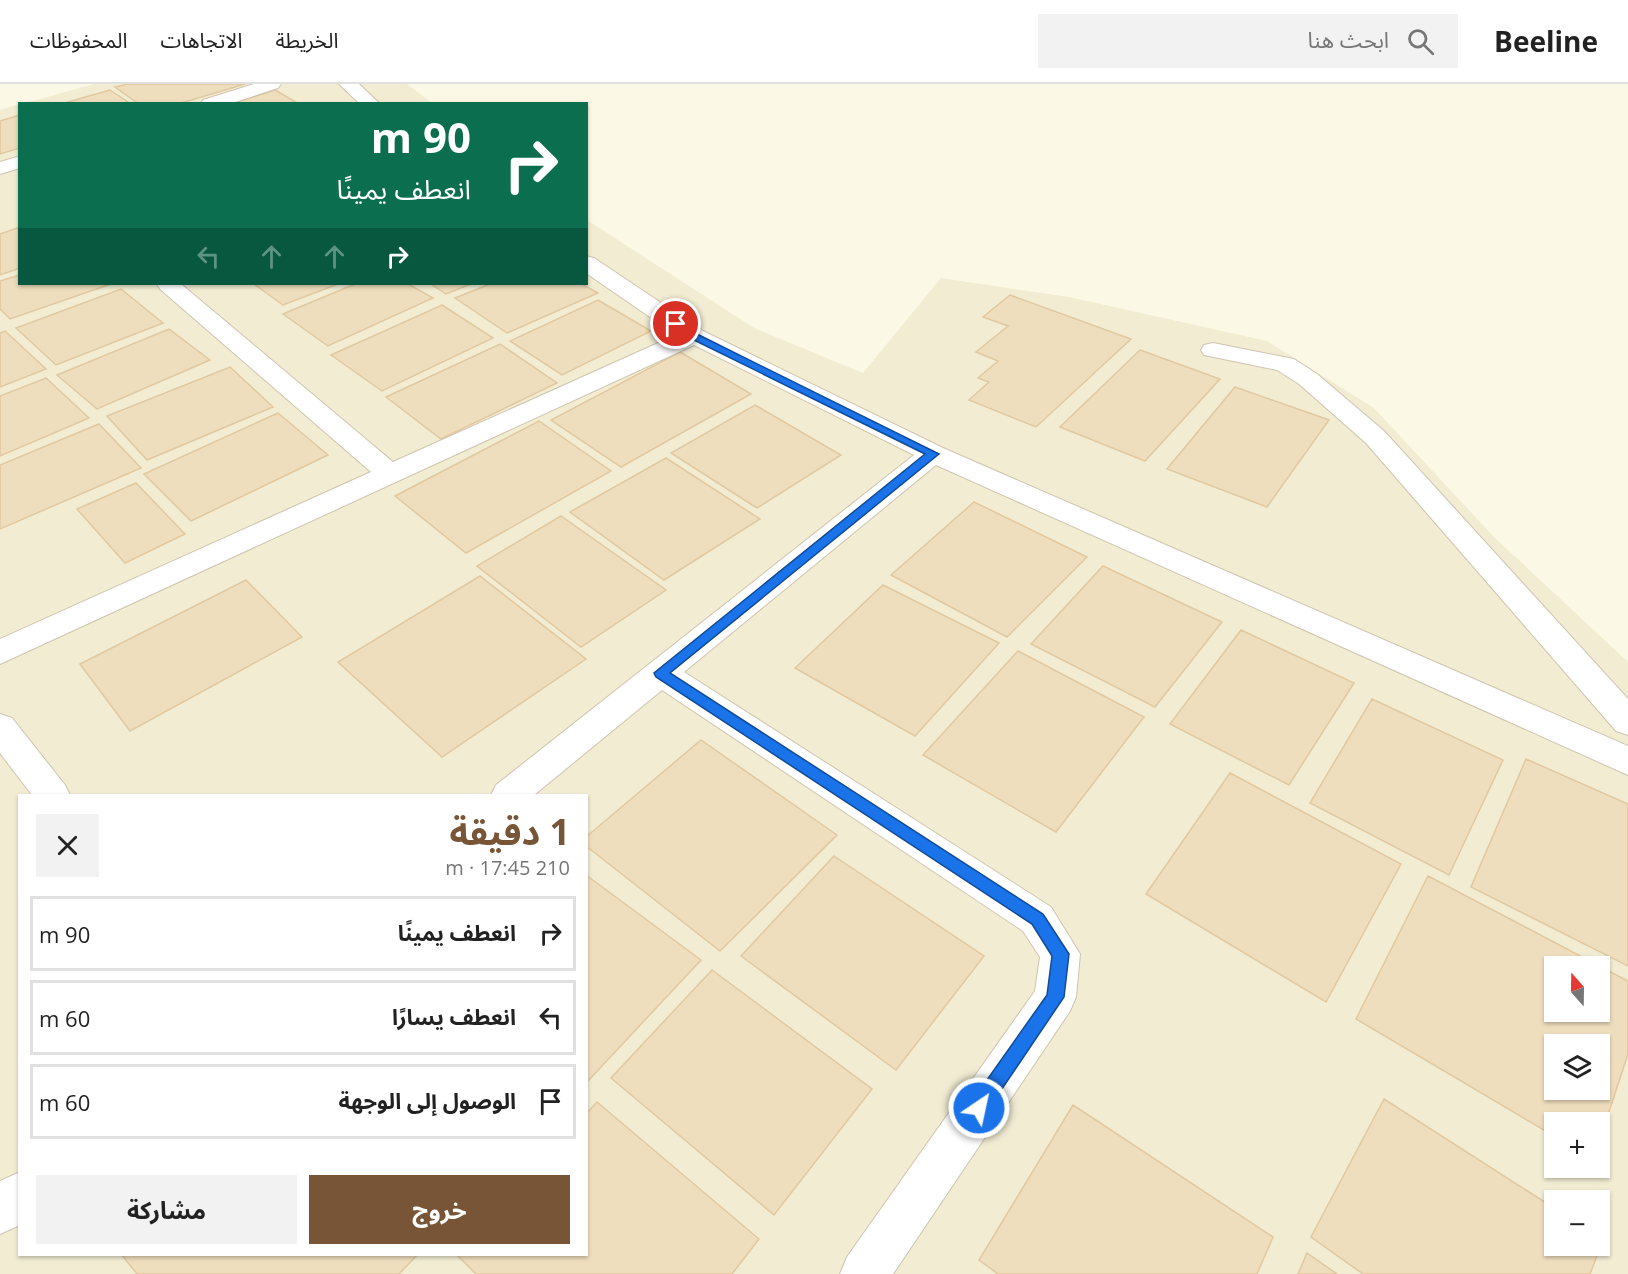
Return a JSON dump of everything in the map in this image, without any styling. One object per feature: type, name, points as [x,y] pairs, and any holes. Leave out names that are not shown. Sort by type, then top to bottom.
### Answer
[{"type":"street","points":[[215,102],[272,84]]},
{"type":"street","points":[[348,84],[369,102]]},
{"type":"street","points":[[0,168],[18,163]]},
{"type":"street","points":[[588,264],[694,336],[933,454],[1628,761]]},
{"type":"street","points":[[169,285],[390,474]]},
{"type":"street","points":[[0,652],[694,336]]},
{"type":"street","points":[[1213,350],[1285,364],[1308,379],[1375,437],[1628,722]]},
{"type":"street","points":[[510,794],[933,454]]},
{"type":"street","points":[[661,673],[1037,919],[1060,954],[1055,997],[864,1274]]},
{"type":"street","points":[[0,727],[51,794]]},
{"type":"street","points":[[0,1211],[18,1197]]},
{"type":"shaded area","points":[[94,84],[407,84],[431,102],[29,102]]},
{"type":"shaded area","points":[[18,104],[18,285],[588,285],[588,221],[754,328],[863,373],[941,278],[1069,297],[1267,341],[1374,408],[1494,537],[1628,662],[1628,1274],[0,1274],[0,110]]},
{"type":"building","points":[[128,84],[245,84],[185,102],[136,102],[115,87]]},
{"type":"building","points":[[110,90],[128,102],[68,102]]},
{"type":"building","points":[[275,90],[296,102],[236,102]]},
{"type":"building","points":[[18,116],[18,149],[0,154],[0,121]]},
{"type":"building","points":[[18,228],[18,269],[0,275],[0,234]]},
{"type":"building","points":[[18,276],[18,285],[108,285],[10,319],[0,309],[0,281]]},
{"type":"building","points":[[255,285],[335,285],[283,305]]},
{"type":"building","points":[[353,285],[410,285],[433,298],[328,346],[283,314]]},
{"type":"building","points":[[432,285],[468,285],[446,294]]},
{"type":"building","points":[[488,285],[584,285],[598,293],[507,333],[455,298]]},
{"type":"building","points":[[121,289],[163,323],[56,365],[16,328]]},
{"type":"building","points":[[1010,295],[1131,339],[1036,427],[969,400],[989,382],[978,378],[998,361],[976,352],[1008,326],[983,317]]},
{"type":"building","points":[[598,300],[651,331],[562,375],[510,341]]},
{"type":"building","points":[[442,305],[493,338],[382,391],[331,355]]},
{"type":"building","points":[[169,329],[210,360],[97,409],[57,375]]},
{"type":"building","points":[[5,331],[46,369],[0,387],[0,333]]},
{"type":"building","points":[[500,344],[557,383],[441,439],[386,397]]},
{"type":"building","points":[[1140,350],[1220,379],[1145,461],[1060,427]]},
{"type":"building","points":[[680,352],[751,394],[621,467],[551,420]]},
{"type":"building","points":[[230,367],[273,407],[147,460],[107,416]]},
{"type":"building","points":[[46,378],[89,418],[0,456],[0,396]]},
{"type":"building","points":[[1235,387],[1329,420],[1267,507],[1167,469]]},
{"type":"building","points":[[755,405],[841,455],[757,508],[671,453]]},
{"type":"building","points":[[278,413],[328,455],[191,521],[144,474]]},
{"type":"building","points":[[539,421],[611,471],[466,553],[395,496]]},
{"type":"building","points":[[99,424],[141,468],[0,529],[0,465]]},
{"type":"building","points":[[666,458],[760,519],[664,580],[570,512]]},
{"type":"building","points":[[136,483],[185,534],[125,563],[77,509]]},
{"type":"building","points":[[974,502],[1087,557],[1007,637],[891,575]]},
{"type":"building","points":[[561,516],[666,590],[581,647],[477,566]]},
{"type":"building","points":[[1103,566],[1222,622],[1155,707],[1031,644]]},
{"type":"building","points":[[480,576],[586,659],[442,757],[338,662]]},
{"type":"building","points":[[246,580],[302,637],[130,731],[80,664]]},
{"type":"building","points":[[883,585],[999,643],[915,736],[795,668]]},
{"type":"building","points":[[1241,630],[1354,683],[1289,785],[1170,724]]},
{"type":"building","points":[[1018,651],[1144,717],[1056,832],[923,755]]},
{"type":"building","points":[[1372,699],[1503,760],[1449,875],[1310,803]]},
{"type":"building","points":[[701,740],[837,835],[720,951],[588,848],[588,835]]},
{"type":"building","points":[[1526,759],[1628,804],[1628,966],[1471,887]]},
{"type":"building","points":[[1230,773],[1401,864],[1326,1002],[1146,894]]},
{"type":"building","points":[[834,856],[984,956],[896,1070],[741,956]]},
{"type":"building","points":[[588,876],[701,960],[588,1081]]},
{"type":"building","points":[[1428,876],[1580,956],[1544,956],[1544,1022],[1610,1022],[1610,972],[1628,981],[1628,1054],[1609,1112],[1544,1112],[1544,1130],[1356,1019]]},
{"type":"building","points":[[712,970],[872,1089],[774,1215],[611,1078]]},
{"type":"building","points":[[1384,1099],[1544,1202],[1544,1256],[1597,1256],[1590,1274],[1363,1274],[1311,1237]]},
{"type":"building","points":[[597,1102],[759,1239],[732,1274],[476,1274],[458,1256],[588,1256],[588,1112]]},
{"type":"building","points":[[1073,1105],[1273,1237],[1257,1274],[998,1274],[979,1260]]},
{"type":"building","points":[[1307,1253],[1337,1274],[1298,1274]]},
{"type":"building","points":[[123,1256],[416,1256],[399,1274],[137,1274]]},
{"type":"route","points":[[676,324],[694,336],[933,454],[661,673],[1037,919],[1060,954],[1055,997],[979,1108]]}]
